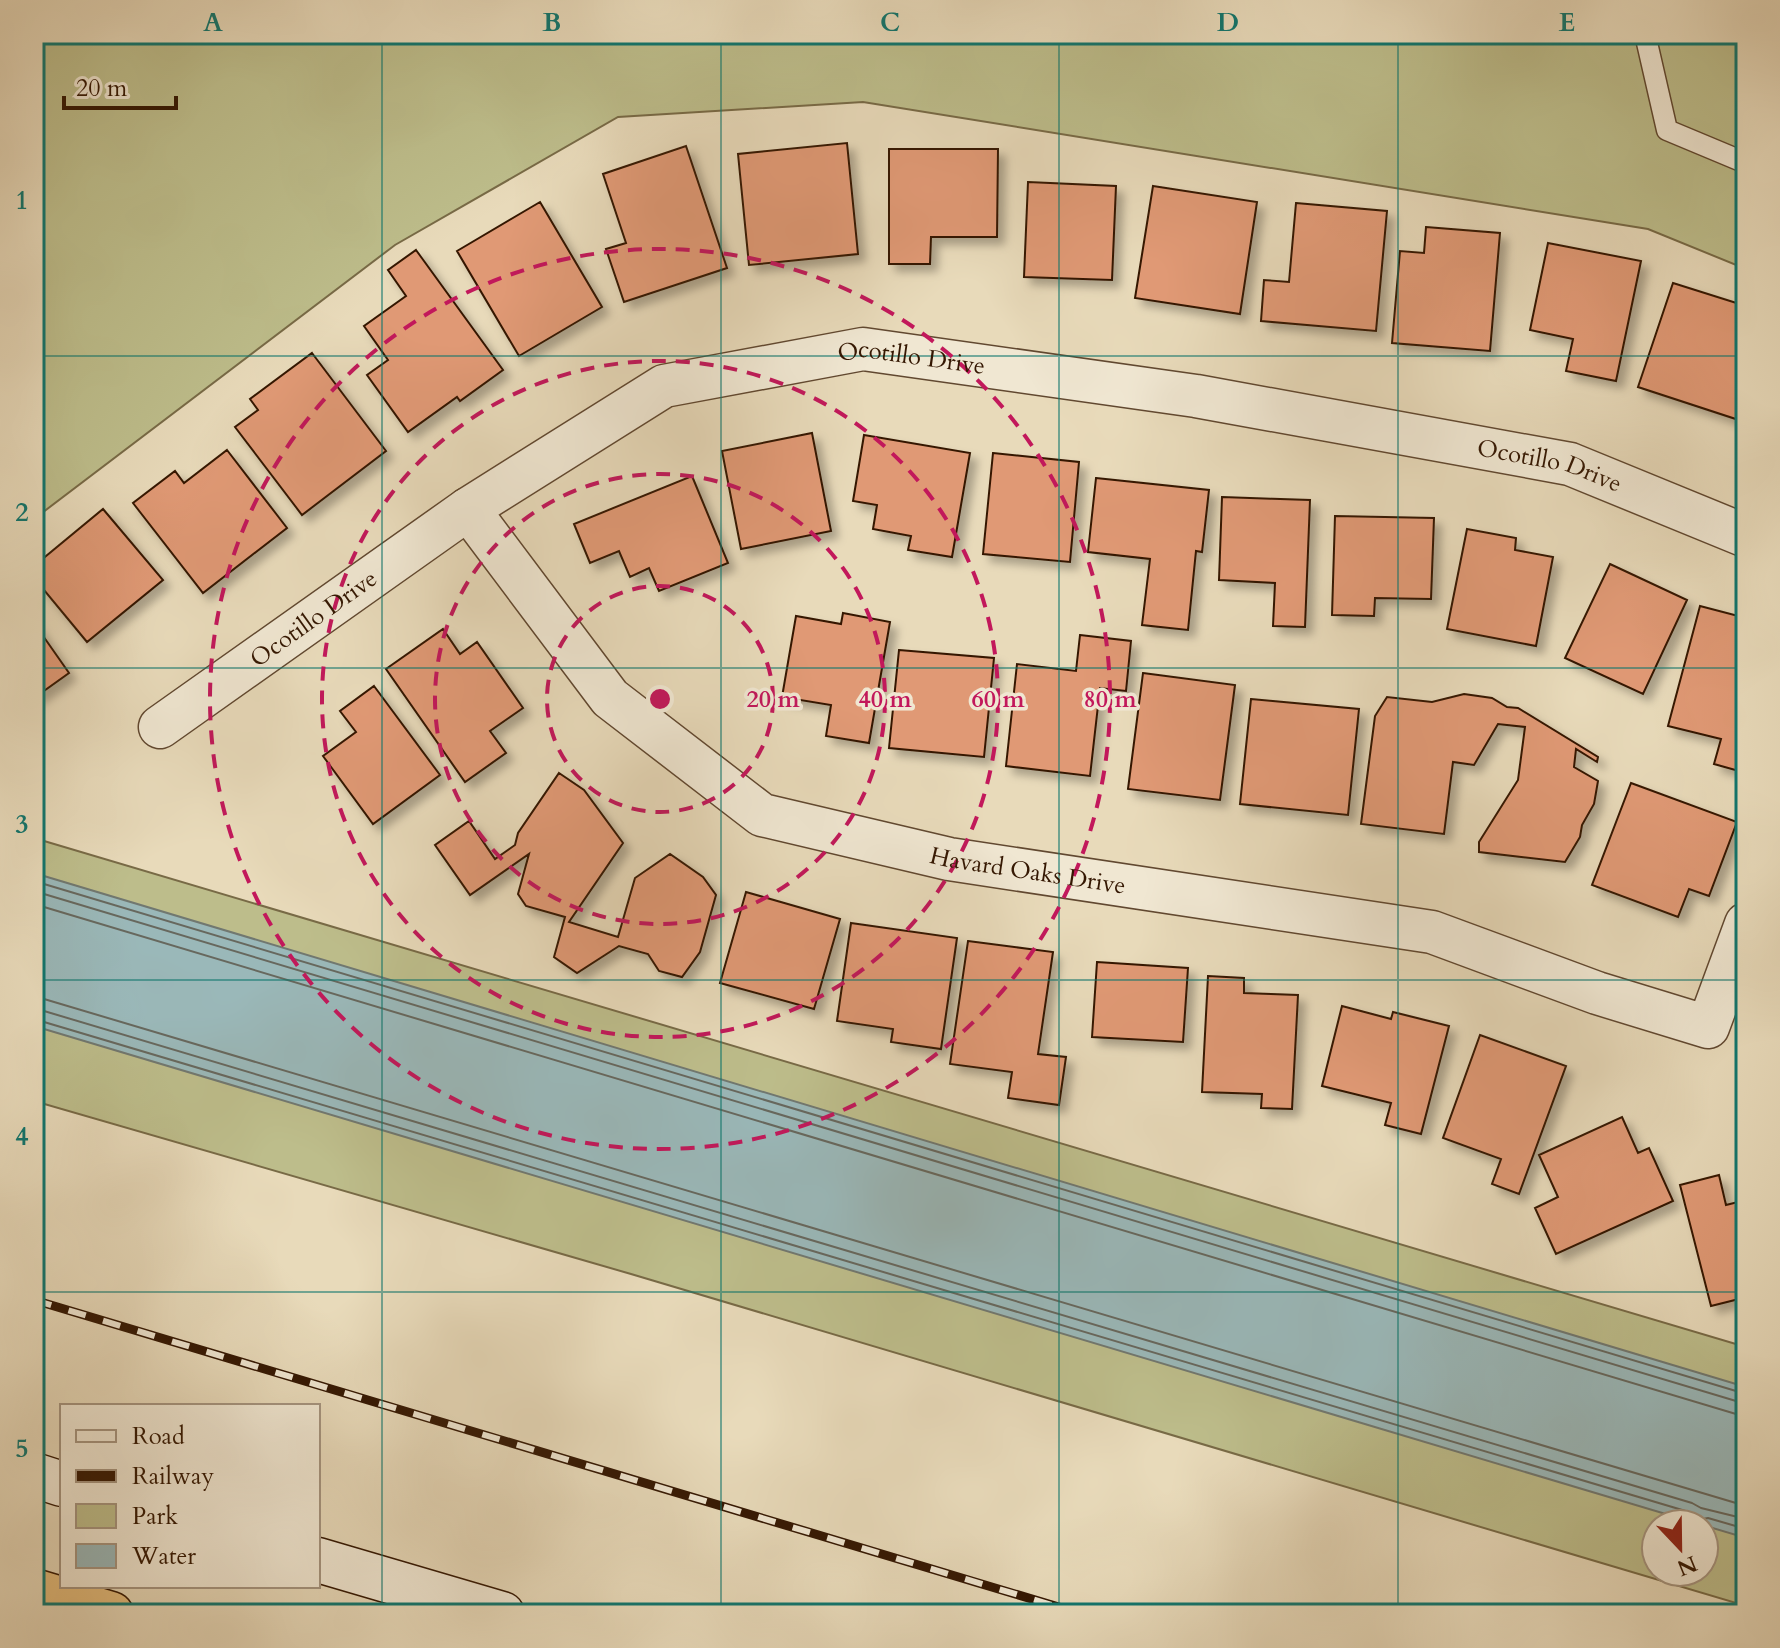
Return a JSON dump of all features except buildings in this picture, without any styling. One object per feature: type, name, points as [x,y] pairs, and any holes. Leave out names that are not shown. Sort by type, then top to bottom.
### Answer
[{"type":"highway","points":[[34,1591],[111,1614]]},
{"type":"main road","points":[[34,1475],[60,1483]]},
{"type":"main road","points":[[320,1561],[502,1614]]},
{"type":"street","name":"Ocotillo Drive","points":[[160,727],[468,509],[664,386],[863,349],[1196,396],[1570,464],[1746,536]]},
{"type":"street","name":"Havard Oaks Drive","points":[[468,509],[610,698],[762,815],[949,859],[1432,932],[1597,993],[1708,1027],[1746,924]]},
{"type":"lane","points":[[1645,34],[1667,130],[1746,163]]},
{"type":"green space","points":[[34,34],[1746,34],[1746,269],[1648,229],[863,102],[618,117],[395,245],[34,519]]},
{"type":"green space","points":[[34,838],[1746,1347],[1746,1606],[1686,1588],[1720,1588],[1720,1508],[1640,1508],[1640,1574],[631,1274],[34,1101]]},
{"type":"water","points":[[34,873],[1746,1387],[1746,1538],[1720,1530],[1720,1508],[1646,1508],[34,1026]]},
{"type":"railway","points":[[34,1300],[1082,1614]]}]
